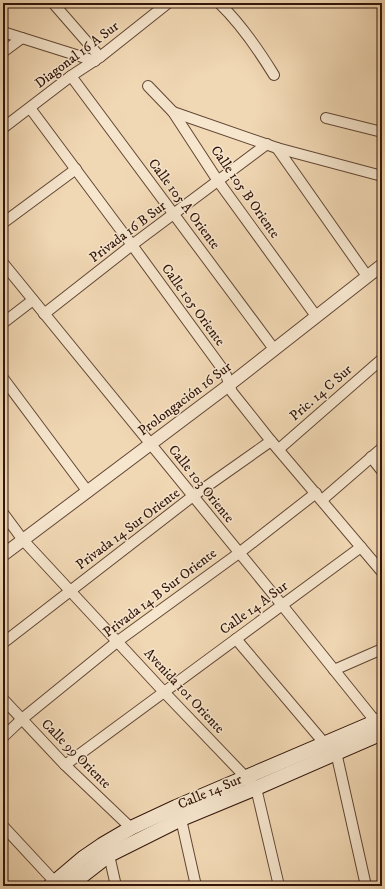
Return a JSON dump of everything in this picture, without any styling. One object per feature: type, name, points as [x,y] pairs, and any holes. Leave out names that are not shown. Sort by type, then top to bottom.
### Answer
[{"type":"main road","name":"Calle 14 Sur","points":[[52,884],[83,858],[130,828],[245,777],[261,772],[325,744],[380,724]]},
{"type":"main road","name":"Calle 14 Sur","points":[[69,886],[109,855],[181,819],[256,788],[336,752],[380,724]]},
{"type":"street","points":[[53,3],[97,59]]},
{"type":"street","name":"Diagonal 16 A Sur","points":[[3,128],[71,76],[97,59],[168,3]]},
{"type":"street","points":[[219,3],[232,15],[257,47],[274,75]]},
{"type":"street","points":[[3,32],[97,59]]},
{"type":"street","points":[[3,52],[22,38]]},
{"type":"street","name":"Calle 105 A Oriente","points":[[71,76],[274,349]]},
{"type":"street","name":"Calle 105 B Oriente","points":[[148,86],[173,112],[218,181],[316,316]]},
{"type":"street","name":"Calle 105 Oriente","points":[[30,108],[224,371],[228,378],[232,392],[382,572]]},
{"type":"street","points":[[173,112],[272,146],[382,176]]},
{"type":"street","points":[[326,118],[382,132]]},
{"type":"street","points":[[272,146],[367,276]]},
{"type":"street","name":"Privada 16 B Sur","points":[[44,314],[132,245],[218,181],[272,146]]},
{"type":"street","points":[[3,223],[76,169]]},
{"type":"street","name":"Calle 103 Oriente","points":[[3,264],[194,496],[238,553],[380,724]]},
{"type":"street","name":"Prolongación 16 Sur","points":[[3,555],[229,385],[382,265]]},
{"type":"street","points":[[3,323],[33,300]]},
{"type":"street","name":"Pric. 14 C Sur","points":[[279,449],[382,359]]},
{"type":"street","points":[[3,378],[88,492]]},
{"type":"street","name":"Privada 14 Sur Oriente","points":[[3,643],[194,496],[271,440]]},
{"type":"street","name":"Privada 14 B Sur Oriente","points":[[3,736],[118,641],[238,553],[319,497],[382,448]]},
{"type":"street","points":[[371,457],[382,471]]},
{"type":"street","name":"Avenida 101 Oriente","points":[[3,513],[23,540],[164,692],[256,788]]},
{"type":"street","name":"Calle 14 A Sur","points":[[65,765],[361,547]]},
{"type":"street","points":[[236,639],[325,744]]},
{"type":"street","points":[[334,670],[382,649]]},
{"type":"street","name":"Calle 99 Oriente","points":[[3,699],[65,765],[130,828]]},
{"type":"street","points":[[336,752],[366,886]]},
{"type":"street","points":[[256,788],[279,886]]},
{"type":"street","points":[[181,819],[196,886]]},
{"type":"street","points":[[3,826],[52,884]]},
{"type":"street","points":[[109,855],[116,886]]}]
